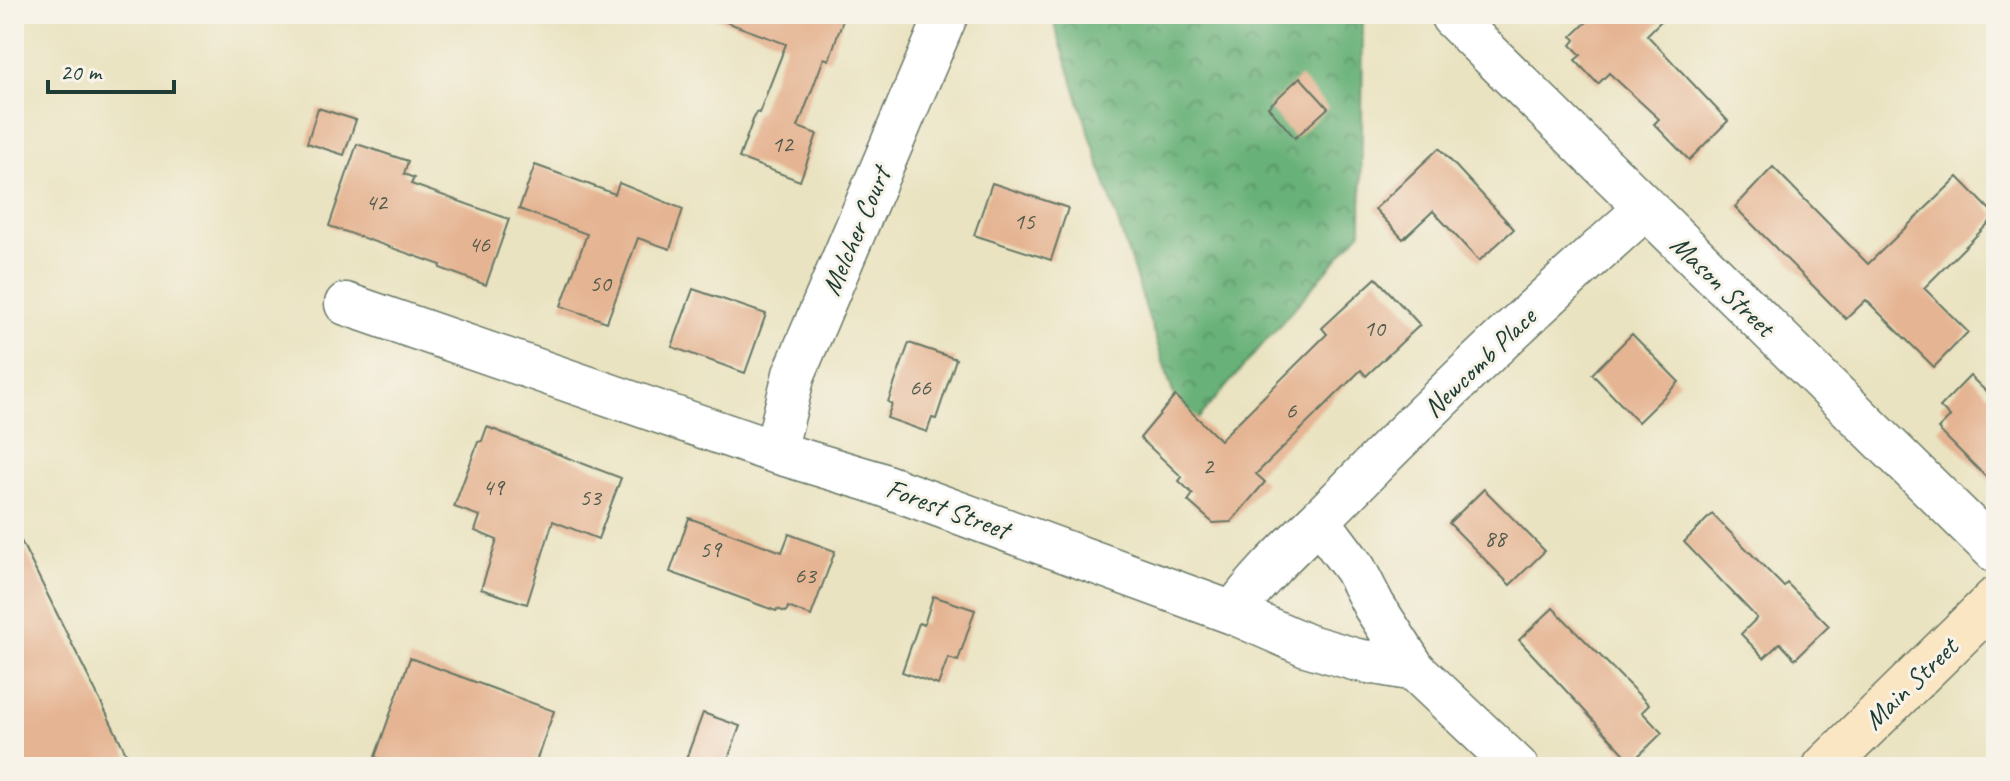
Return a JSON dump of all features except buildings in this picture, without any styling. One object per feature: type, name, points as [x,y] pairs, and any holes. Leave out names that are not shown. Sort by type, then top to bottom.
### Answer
[{"type":"main road","name":"Main Street","points":[[1825,767],[1996,599]]},
{"type":"street","name":"Melcher Court","points":[[775,452],[794,374],[947,14]]},
{"type":"street","name":"Mason Street","points":[[1452,17],[1996,552]]},
{"type":"street","name":"Newcomb Place","points":[[1233,613],[1255,581],[1399,439],[1645,209]]},
{"type":"street","name":"Forest Street","points":[[346,304],[775,452],[887,486],[1233,613],[1306,645],[1357,660],[1415,670]]},
{"type":"street","points":[[1319,521],[1355,569],[1374,606],[1415,670],[1517,767]]},
{"type":"green space","points":[[1051,14],[1363,14],[1361,231],[1186,433]]}]
